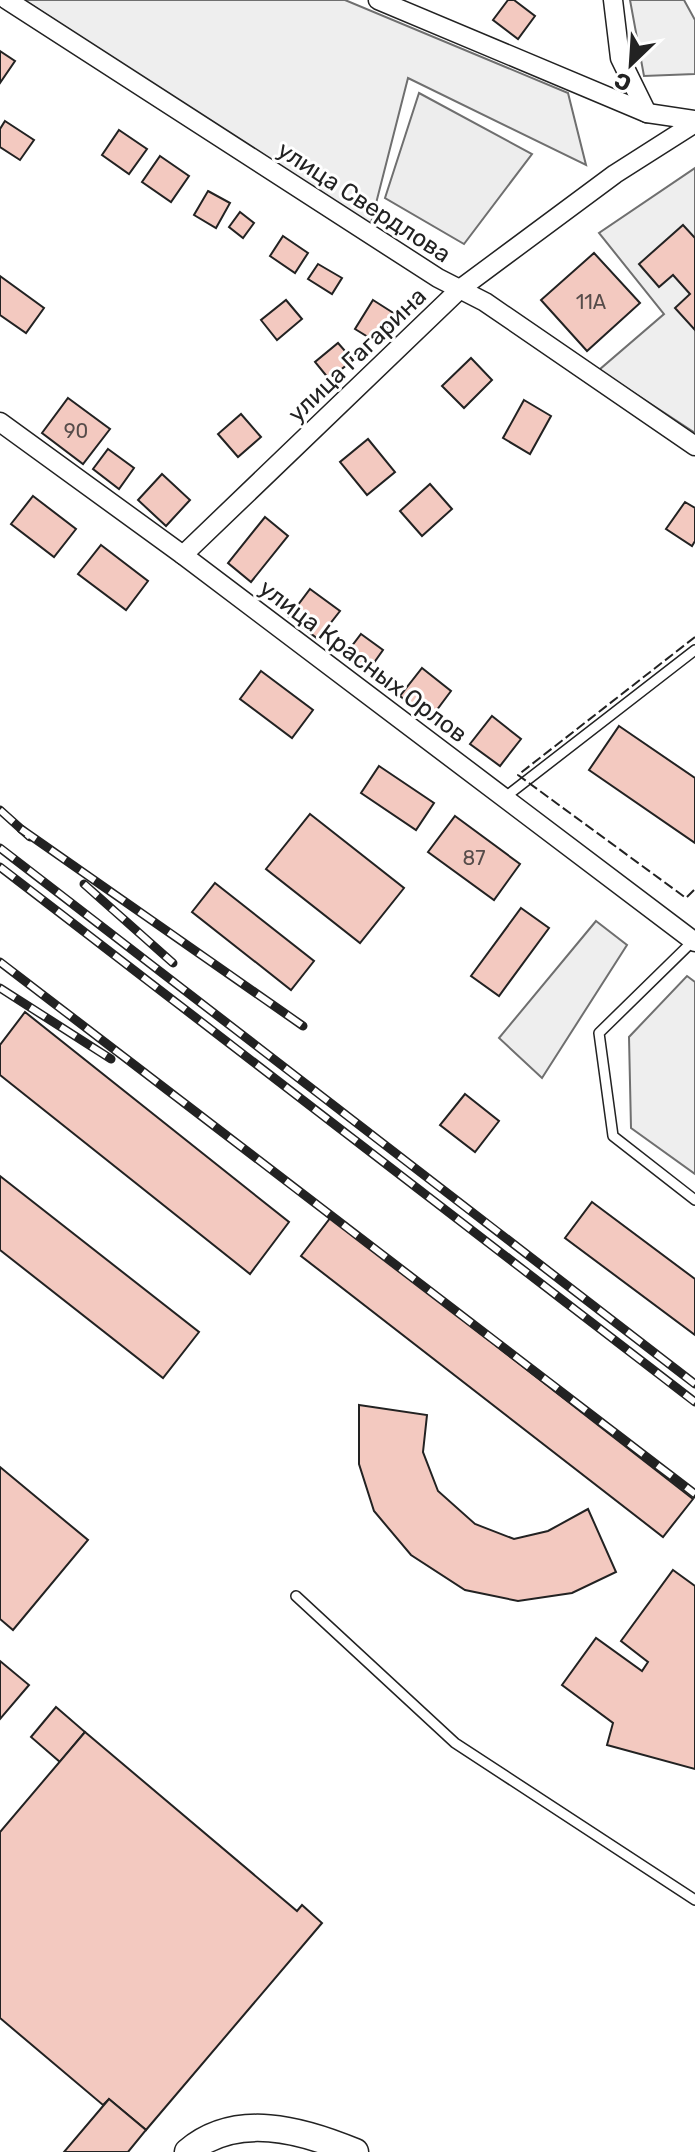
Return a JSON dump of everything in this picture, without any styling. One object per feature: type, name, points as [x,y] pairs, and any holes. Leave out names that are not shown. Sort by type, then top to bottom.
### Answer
[{"type":"street","name":"улица Свердлова","points":[[7,0],[438,278],[485,302],[695,446]]},
{"type":"street","points":[[378,0],[647,113],[695,122]]},
{"type":"street","points":[[613,0],[620,58],[647,113]]},
{"type":"street","name":"улица Гагарина","points":[[183,555],[460,289],[615,174],[695,122]]},
{"type":"street","name":"улица Красных Орлов","points":[[0,422],[183,555],[695,940]]},
{"type":"street","points":[[188,2152],[211,2136],[246,2127],[281,2129],[355,2152]]},
{"type":"lane","points":[[504,798],[695,650]]},
{"type":"lane","points":[[695,940],[599,1033],[613,1136],[695,1200]]},
{"type":"lane","points":[[296,1596],[455,1743],[695,1900]]},
{"type":"shaded area","points":[[24,0],[345,0],[568,93],[586,165],[408,78],[370,227]]},
{"type":"shaded area","points":[[630,0],[684,0],[695,20],[695,74],[644,76]]},
{"type":"shaded area","points":[[419,93],[532,154],[464,244],[385,198]]},
{"type":"shaded area","points":[[695,168],[695,433],[599,370],[664,314],[599,233]]},
{"type":"shaded area","points":[[596,921],[627,945],[542,1078],[499,1038]]},
{"type":"shaded area","points":[[687,976],[695,982],[695,1174],[631,1128],[629,1037]]},
{"type":"building","points":[[508,0],[514,0],[535,16],[518,39],[493,20]]},
{"type":"building","points":[[0,51],[15,61],[0,83]]},
{"type":"building","points":[[5,121],[34,140],[20,160],[0,147],[0,129]]},
{"type":"building","points":[[119,130],[147,149],[129,174],[102,155]]},
{"type":"building","points":[[160,156],[189,176],[171,202],[142,182]]},
{"type":"building","points":[[208,191],[230,203],[216,228],[194,215]]},
{"type":"building","points":[[240,212],[254,223],[243,238],[229,227]]},
{"type":"building","points":[[683,225],[695,238],[695,330],[675,308],[690,294],[673,275],[659,287],[639,264]]},
{"type":"building","points":[[283,236],[308,253],[295,273],[270,256]]},
{"type":"building","points":[[594,253],[640,303],[587,351],[541,300]]},
{"type":"building","points":[[318,264],[342,278],[332,294],[308,279]]},
{"type":"building","points":[[0,276],[44,308],[26,333],[0,315]]},
{"type":"building","points":[[286,300],[302,319],[277,340],[261,320]]},
{"type":"building","points":[[373,300],[395,314],[378,343],[355,329]]},
{"type":"building","points":[[338,343],[353,360],[329,379],[315,362]]},
{"type":"building","points":[[471,358],[492,380],[464,408],[442,386]]},
{"type":"building","points":[[68,398],[110,429],[83,464],[42,433]]},
{"type":"building","points":[[524,400],[551,416],[530,454],[503,438]]},
{"type":"building","points":[[241,414],[261,437],[238,457],[218,434]]},
{"type":"building","points":[[368,439],[395,472],[367,495],[340,462]]},
{"type":"building","points":[[108,449],[134,468],[119,489],[93,469]]},
{"type":"building","points":[[162,474],[190,500],[166,526],[138,500]]},
{"type":"building","points":[[430,484],[452,509],[422,536],[400,511]]},
{"type":"building","points":[[33,496],[76,529],[54,557],[11,524]]},
{"type":"building","points":[[685,502],[695,508],[695,541],[692,546],[666,529]]},
{"type":"building","points":[[265,517],[288,536],[251,582],[228,563]]},
{"type":"building","points":[[101,545],[148,581],[126,610],[78,574]]},
{"type":"building","points":[[310,589],[340,611],[318,639],[289,617]]},
{"type":"building","points":[[361,634],[383,650],[368,671],[345,655]]},
{"type":"building","points":[[422,668],[451,691],[430,719],[400,696]]},
{"type":"building","points":[[261,671],[313,710],[292,738],[240,699]]},
{"type":"building","points":[[492,716],[521,739],[500,766],[470,744]]},
{"type":"building","points":[[619,726],[695,778],[695,843],[589,770]]},
{"type":"building","points":[[379,766],[434,803],[416,830],[361,793]]},
{"type":"building","points":[[310,814],[404,888],[360,943],[266,869]]},
{"type":"building","points":[[455,816],[520,864],[494,900],[428,852]]},
{"type":"building","points":[[215,883],[314,961],[291,990],[192,912]]},
{"type":"building","points":[[521,908],[549,928],[499,996],[471,976]]},
{"type":"building","points":[[25,1012],[289,1222],[250,1274],[0,1075],[0,1045]]},
{"type":"building","points":[[465,1094],[499,1121],[475,1152],[440,1125]]},
{"type":"building","points":[[0,1176],[199,1332],[163,1378],[0,1250]]},
{"type":"building","points":[[592,1202],[695,1279],[695,1335],[565,1238]]},
{"type":"building","points":[[331,1217],[693,1499],[663,1537],[301,1256]]},
{"type":"building","points":[[359,1405],[427,1415],[423,1452],[438,1491],[475,1524],[514,1539],[548,1531],[588,1509],[616,1572],[572,1593],[518,1601],[465,1590],[411,1555],[374,1511],[359,1464]]},
{"type":"building","points":[[0,1467],[88,1540],[13,1630],[0,1619]]},
{"type":"building","points":[[673,1570],[695,1586],[695,1769],[607,1745],[613,1723],[562,1685],[596,1638],[642,1671],[648,1662],[621,1641]]},
{"type":"building","points":[[0,1661],[29,1685],[0,1719]]},
{"type":"building","points":[[56,1707],[85,1732],[60,1762],[31,1737]]},
{"type":"building","points":[[85,1732],[297,1911],[302,1905],[322,1923],[146,2130],[109,2099],[103,2105],[0,2018],[0,1832]]},
{"type":"building","points":[[109,2099],[146,2130],[128,2152],[64,2152]]},
{"type":"railway","points":[[0,810],[30,837]]},
{"type":"railway","points":[[21,829],[303,1026]]},
{"type":"railway","points":[[0,848],[695,1384]]},
{"type":"railway","points":[[0,867],[695,1402]]},
{"type":"railway","points":[[84,884],[173,963]]},
{"type":"railway","points":[[0,962],[695,1494]]},
{"type":"railway","points":[[0,988],[111,1059]]},
{"type":"fence","points":[[695,637],[518,775],[686,898],[695,889]]}]
